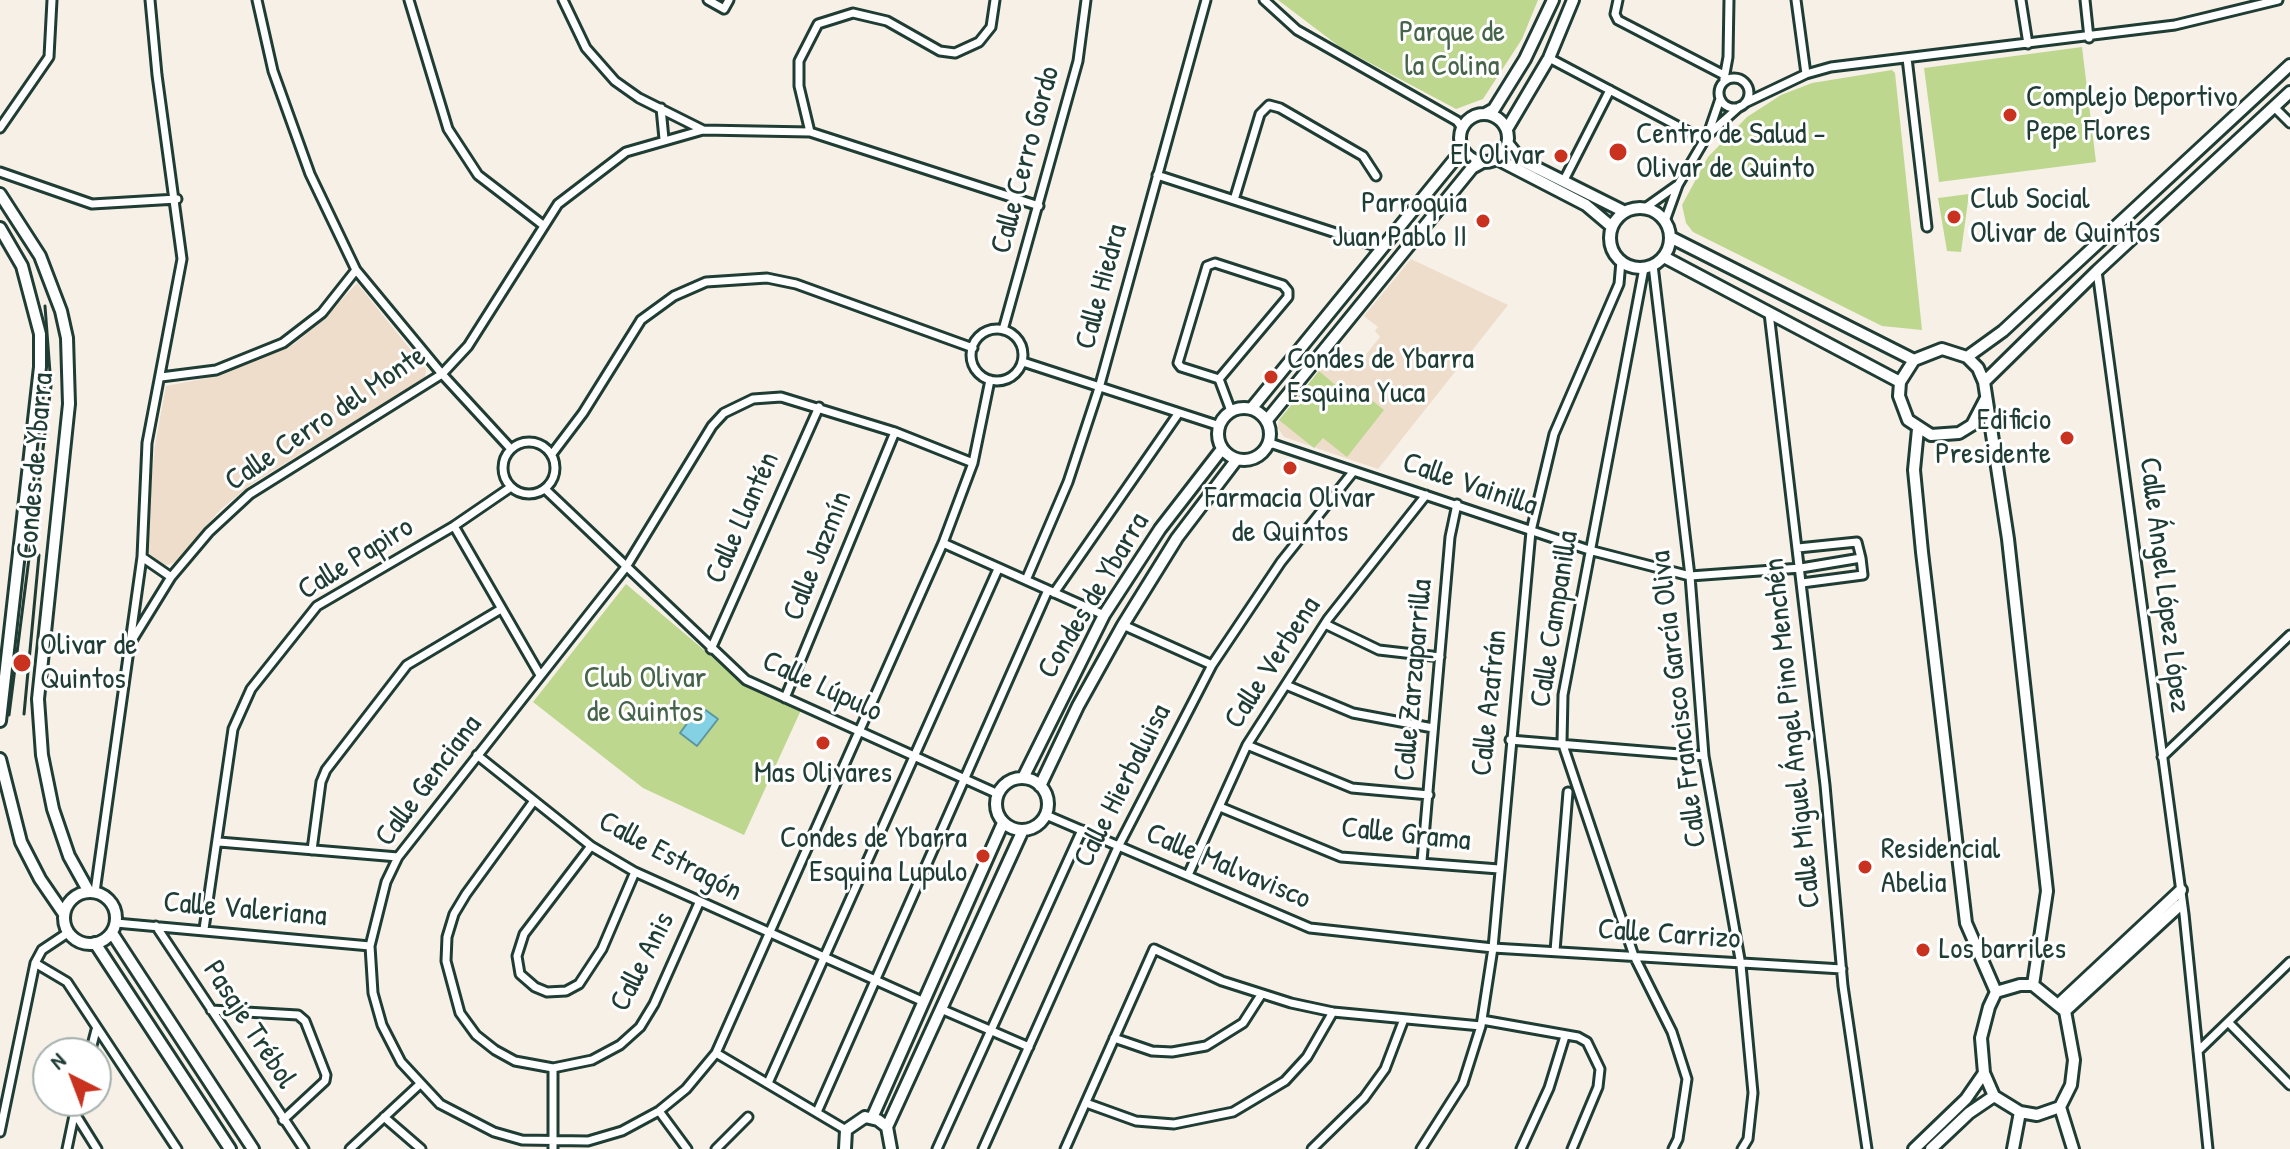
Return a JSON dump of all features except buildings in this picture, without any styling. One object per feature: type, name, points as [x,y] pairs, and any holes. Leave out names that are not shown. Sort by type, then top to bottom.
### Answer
[{"type":"main road","points":[[1251,409],[1458,155],[1462,123],[1494,109],[1520,67],[1553,0]]},
{"type":"main road","points":[[1573,0],[1549,58],[1507,129],[1508,144],[1521,160],[1563,182],[1625,212],[1645,208],[1665,221],[1670,237],[1664,257],[1648,266],[1621,261],[1611,246],[1612,227],[1625,212]]},
{"type":"main road","points":[[1967,357],[2003,331],[2290,65]]},
{"type":"main road","points":[[1984,382],[2097,271],[2290,92]]},
{"type":"main road","points":[[1485,114],[1498,118],[1507,129]]},
{"type":"main road","points":[[1267,420],[1468,171],[1481,163],[1497,159],[1508,144]]},
{"type":"main road","points":[[1460,146],[1468,157],[1481,163]]},
{"type":"main road","points":[[1497,159],[1586,205],[1612,227]]},
{"type":"main road","name":"Condes de Ybarra","points":[[0,194],[40,256],[61,311],[67,338],[69,404],[39,676],[39,730],[58,827],[92,892]]},
{"type":"main road","name":"Condes de Ybarra","points":[[0,228],[22,266],[40,334],[40,367],[0,721]]},
{"type":"main road","points":[[1670,237],[1914,360]]},
{"type":"main road","points":[[1664,257],[1900,382]]},
{"type":"main road","points":[[1985,400],[1972,425],[1959,433],[1945,436],[1918,429],[1902,408],[1900,382],[1914,360],[1942,349],[1967,357],[1978,368],[1984,382],[2008,539],[2047,891],[2033,985]]},
{"type":"main road","points":[[1251,409],[1267,420],[1271,437],[1259,456],[1237,459],[1222,449],[1220,426],[1231,411],[1251,409]]},
{"type":"main road","points":[[1918,429],[1914,470],[1966,923],[1996,992],[1984,1019],[1984,1073],[1994,1096],[2020,1112],[2037,1115],[2060,1107]]},
{"type":"main road","name":"Condes de Ybarra","points":[[1023,778],[1104,615],[1160,529],[1222,449]]},
{"type":"main road","name":"Condes de Ybarra","points":[[1040,786],[1078,706],[1123,625],[1177,538],[1237,459]]},
{"type":"main road","points":[[0,759],[21,842],[40,879],[64,914],[69,932],[80,942],[95,943],[114,928]]},
{"type":"main road","points":[[1023,778],[1040,786],[1047,799],[1046,815],[1037,825],[1023,830],[1003,823],[996,809],[998,794],[1008,782],[1023,778]]},
{"type":"main road","points":[[872,1118],[1003,823]]},
{"type":"main road","points":[[891,1149],[887,1127],[1023,830]]},
{"type":"main road","points":[[2062,1007],[2181,890]]},
{"type":"main road","points":[[64,914],[73,899],[92,892],[114,907],[114,928],[253,1149]]},
{"type":"main road","points":[[2062,1007],[2180,905]]},
{"type":"main road","points":[[95,943],[230,1149]]},
{"type":"main road","points":[[1996,992],[2033,985],[2062,1007],[2074,1069],[2060,1107],[2073,1149]]},
{"type":"main road","points":[[1914,1149],[1966,1099],[1984,1073]]},
{"type":"main road","points":[[1931,1149],[1969,1113],[1994,1096]]},
{"type":"main road","points":[[2013,1149],[2020,1112]]},
{"type":"main road","points":[[845,1149],[846,1130],[857,1120],[872,1118],[887,1127]]},
{"type":"street","points":[[0,128],[49,57],[52,0]]},
{"type":"street","points":[[92,892],[142,557],[147,443],[182,259],[150,0]]},
{"type":"street","points":[[257,0],[273,71],[305,159],[356,270],[442,374],[511,449]]},
{"type":"street","points":[[409,0],[448,129],[478,175],[543,225]]},
{"type":"street","points":[[563,0],[586,48],[605,70],[639,98],[703,130],[810,132],[1039,206]]},
{"type":"street","points":[[708,0],[724,9],[729,0]]},
{"type":"street","points":[[810,132],[799,86],[799,61],[818,24],[853,13],[887,21],[940,51],[955,53],[979,42],[991,27],[995,0]]},
{"type":"street","name":"Calle Cerro Gordo","points":[[1003,330],[1078,61],[1086,0]]},
{"type":"street","name":"Calle Hiedra","points":[[1026,580],[1068,482],[1099,388],[1206,0]]},
{"type":"street","points":[[1264,0],[1297,30],[1462,123]]},
{"type":"street","points":[[1618,0],[1615,14],[1618,20],[1724,78],[1735,78],[1747,85],[1776,86]]},
{"type":"street","points":[[1665,221],[1678,185],[1706,137],[1720,99],[1719,90],[1728,57],[1729,0]]},
{"type":"street","points":[[1806,74],[1796,1],[1807,0]]},
{"type":"street","points":[[2021,0],[2028,44]]},
{"type":"street","points":[[2085,0],[2089,38]]},
{"type":"street","points":[[1706,137],[1742,105],[1806,74],[1907,58],[2089,38],[2220,16],[2278,0]]},
{"type":"street","points":[[1728,57],[1735,78]]},
{"type":"street","points":[[1549,58],[1706,137]]},
{"type":"street","points":[[1907,58],[1927,227]]},
{"type":"street","points":[[1720,99],[1731,108],[1742,105],[1749,95],[1747,85]]},
{"type":"street","points":[[1563,182],[1610,90]]},
{"type":"street","points":[[1234,200],[1260,114],[1269,105],[1280,108],[1363,156],[1376,176]]},
{"type":"street","points":[[2274,107],[2290,123]]},
{"type":"street","points":[[661,108],[664,139]]},
{"type":"street","name":"Calle Cerro del Monte","points":[[128,646],[171,577],[209,532],[250,494],[442,374],[477,333],[558,204],[626,152],[703,130]]},
{"type":"street","points":[[0,172],[92,204],[177,199]]},
{"type":"street","points":[[1157,175],[1382,248]]},
{"type":"street","points":[[1645,208],[1678,185]]},
{"type":"street","name":"Calle Azafrán","points":[[1421,1149],[1463,1083],[1482,1023],[1493,948],[1531,531],[1554,434],[1619,284],[1621,261]]},
{"type":"street","points":[[1215,263],[1283,285],[1288,291],[1288,297],[1219,379],[1181,367],[1178,363],[1207,266],[1215,263]]},
{"type":"street","name":"Calle Francisco García Oliva","points":[[1648,266],[1656,288],[1690,576],[1704,756],[1741,965],[1753,1093],[1748,1139],[1742,1149]]},
{"type":"street","name":"Calle Campanilla","points":[[1648,266],[1589,550],[1563,695],[1562,742],[1595,850],[1634,956],[1672,1032],[1687,1079],[1678,1139],[1673,1149]]},
{"type":"street","points":[[161,377],[216,370],[283,343],[322,313],[356,270]]},
{"type":"street","name":"Calle Ángel López López","points":[[2097,271],[2181,890],[2180,905],[2208,1149]]},
{"type":"street","points":[[552,454],[532,442],[511,449],[503,464],[511,487],[531,494],[545,489],[554,476],[552,454],[583,413],[641,320],[674,296],[706,282],[767,278],[796,284],[973,348]]},
{"type":"street","name":"Calle Miguel Ángel Pino Menchén","points":[[1769,313],[1779,417],[1801,568],[1842,969],[1867,1149]]},
{"type":"street","points":[[1003,330],[1022,346],[1023,362],[1014,376],[990,380],[973,364],[973,348],[981,335],[1003,330]]},
{"type":"street","points":[[1023,362],[1220,426]]},
{"type":"street","points":[[1219,379],[1231,411]]},
{"type":"street","name":"Calle Genciana","points":[[973,463],[895,432],[819,407],[766,396],[724,413],[712,426],[626,567],[398,857],[375,914],[370,946],[373,993],[382,1025],[401,1062],[440,1104],[466,1120],[522,1140],[553,1146],[588,1141],[622,1131],[659,1111],[686,1089],[716,1053],[943,543],[973,463],[990,380]]},
{"type":"street","name":"Calle Llantén","points":[[711,649],[819,407]]},
{"type":"street","points":[[817,1112],[1051,591],[1178,414]]},
{"type":"street","name":"Calle Jazmín","points":[[785,698],[895,432]]},
{"type":"street","name":"Calle Vainilla","points":[[1268,445],[1273,444],[1457,504],[1589,550],[1690,576],[1801,568],[1861,558]]},
{"type":"street","name":"Calle Hierbaluisa","points":[[983,1149],[1118,847],[1212,665],[1281,562],[1353,472]]},
{"type":"street","name":"Calle Papiro","points":[[204,929],[233,729],[251,689],[317,606],[454,526],[511,487]]},
{"type":"street","name":"Calle Lúpulo","points":[[545,489],[746,680],[998,794]]},
{"type":"street","name":"Calle Verbena","points":[[1188,875],[1247,745],[1325,624],[1426,495]]},
{"type":"street","name":"Calle Zarzaparrilla","points":[[1422,861],[1450,537],[1457,504]]},
{"type":"street","points":[[454,526],[540,675]]},
{"type":"street","points":[[1798,548],[1857,542],[1863,575],[1802,583]]},
{"type":"street","points":[[943,543],[1104,615]]},
{"type":"street","points":[[142,557],[171,577]]},
{"type":"street","points":[[768,1083],[998,569]]},
{"type":"street","points":[[312,850],[321,782],[326,770],[407,665],[501,609]]},
{"type":"street","points":[[1325,624],[1379,650],[1440,657]]},
{"type":"street","points":[[1123,625],[1212,665]]},
{"type":"street","points":[[2162,757],[2290,635]]},
{"type":"street","points":[[1286,685],[1353,713],[1433,728]]},
{"type":"street","points":[[1510,740],[1704,756]]},
{"type":"street","points":[[1247,745],[1352,788],[1429,795]]},
{"type":"street","name":"Calle Estragón","points":[[477,755],[591,846],[635,872],[924,1002]]},
{"type":"street","points":[[1555,951],[1568,792]]},
{"type":"street","name":"Calle Anis","points":[[533,802],[454,914],[447,937],[446,961],[460,1013],[476,1035],[515,1061],[553,1068],[592,1060],[620,1045],[640,1027],[654,1004],[699,903]]},
{"type":"street","name":"Calle Grama","points":[[1220,807],[1341,857],[1499,869]]},
{"type":"street","name":"Calle Malvavisco","points":[[1046,815],[1310,928],[1493,948]]},
{"type":"street","points":[[937,1149],[993,1032],[1082,830]]},
{"type":"street","points":[[219,842],[398,857]]},
{"type":"street","points":[[591,846],[524,934],[517,956],[520,974],[535,987],[547,992],[566,991],[579,984],[602,949],[635,872]]},
{"type":"street","name":"Calle Valeriana","points":[[114,928],[156,926],[204,929],[370,946]]},
{"type":"street","name":"Pasaje Trébol","points":[[156,926],[304,1149]]},
{"type":"street","points":[[0,1132],[35,963],[42,950],[69,932]]},
{"type":"street","name":"Calle Carrizo","points":[[1493,948],[1842,969]]},
{"type":"street","points":[[1065,1149],[1154,949],[1261,995],[1333,1012],[1482,1023],[1587,1042],[1600,1069],[1598,1087],[1572,1149]]},
{"type":"street","points":[[2198,1051],[2290,962]]},
{"type":"street","points":[[35,963],[67,982],[177,1149]]},
{"type":"street","points":[[1114,1038],[1152,1051],[1172,1052],[1206,1046],[1243,1023],[1261,995]]},
{"type":"street","points":[[941,1009],[1029,1047]]},
{"type":"street","points":[[211,1010],[298,1015],[305,1021],[326,1075],[325,1081],[283,1120]]},
{"type":"street","points":[[1086,1103],[1136,1121],[1174,1124],[1233,1112],[1285,1081],[1307,1057],[1333,1012]]},
{"type":"street","points":[[1312,1149],[1364,1098],[1385,1069],[1404,1019]]},
{"type":"street","points":[[2228,1022],[2290,1085]]},
{"type":"street","points":[[94,1037],[96,1030]]},
{"type":"street","points":[[1521,1149],[1549,1088],[1565,1036]]},
{"type":"street","points":[[716,1053],[846,1130]]},
{"type":"street","points":[[553,1068],[553,1146]]},
{"type":"street","points":[[350,1149],[420,1084]]},
{"type":"street","points":[[659,1111],[687,1149]]},
{"type":"street","points":[[67,1149],[73,1117]]},
{"type":"street","points":[[77,1117],[97,1149]]},
{"type":"street","points":[[384,1117],[421,1149]]},
{"type":"street","points":[[716,1149],[748,1117]]},
{"type":"shaded area","points":[[1411,259],[1508,305],[1378,469],[1284,437],[1278,428],[1279,420],[1336,350],[1356,367],[1380,337],[1375,331],[1378,327],[1364,316]]},
{"type":"shaded area","points":[[357,283],[426,369],[425,378],[253,483],[221,509],[175,562],[164,566],[148,552],[146,543],[155,445],[166,386],[218,376],[294,344],[322,321]]},
{"type":"green space","name":"Parque de la Colina","points":[[1278,0],[1538,0],[1522,39],[1483,99],[1456,109],[1340,47]]},
{"type":"green space","name":"Complejo Deportivo Pepe Flores","points":[[2082,47],[2096,162],[1939,182],[1924,68]]},
{"type":"green space","points":[[1892,70],[1895,73],[1922,330],[1882,326],[1693,232],[1686,223],[1682,205],[1708,157],[1747,117],[1781,95],[1812,83]]},
{"type":"green space","name":"Club Social Olivar de Quintos","points":[[1969,194],[1961,252],[1947,251],[1938,198]]},
{"type":"green space","points":[[1319,371],[1346,394],[1354,386],[1384,410],[1347,457],[1323,438],[1314,448],[1279,420]]},
{"type":"green space","name":"Club Olivar de Quintos","points":[[626,584],[749,688],[801,710],[744,835],[643,788],[533,702]]},
{"type":"water","points":[[700,706],[718,719],[697,746],[680,733]]},
{"type":"railway","points":[[9,715],[51,386],[45,306]]},
{"type":"railway","points":[[24,714],[39,555]]},
{"type":"place","name":"Complejo Deportivo Pepe Flores","points":[[2010,115]]},
{"type":"place","name":"Centro de Salud - Olivar de Quinto","points":[[1618,152]]},
{"type":"place","name":"El Olivar","points":[[1561,156]]},
{"type":"place","name":"Club Social Olivar de Quintos","points":[[1954,217]]},
{"type":"place","name":"Parroquia Juan Pablo II","points":[[1483,221]]},
{"type":"place","name":"Condes de Ybarra Esquina Yuca","points":[[1271,377]]},
{"type":"place","name":"Edificio Presidente","points":[[2067,438]]},
{"type":"place","name":"Farmacia Olivar de Quintos","points":[[1290,468]]},
{"type":"place","name":"Olivar de Quintos","points":[[22,663]]},
{"type":"place","name":"Mas Olivares","points":[[823,743]]},
{"type":"place","name":"Condes de Ybarra Esquina Lupulo","points":[[983,856]]},
{"type":"place","name":"Residencial Abelia","points":[[1865,867]]},
{"type":"place","name":"Los barriles","points":[[1923,950]]}]
